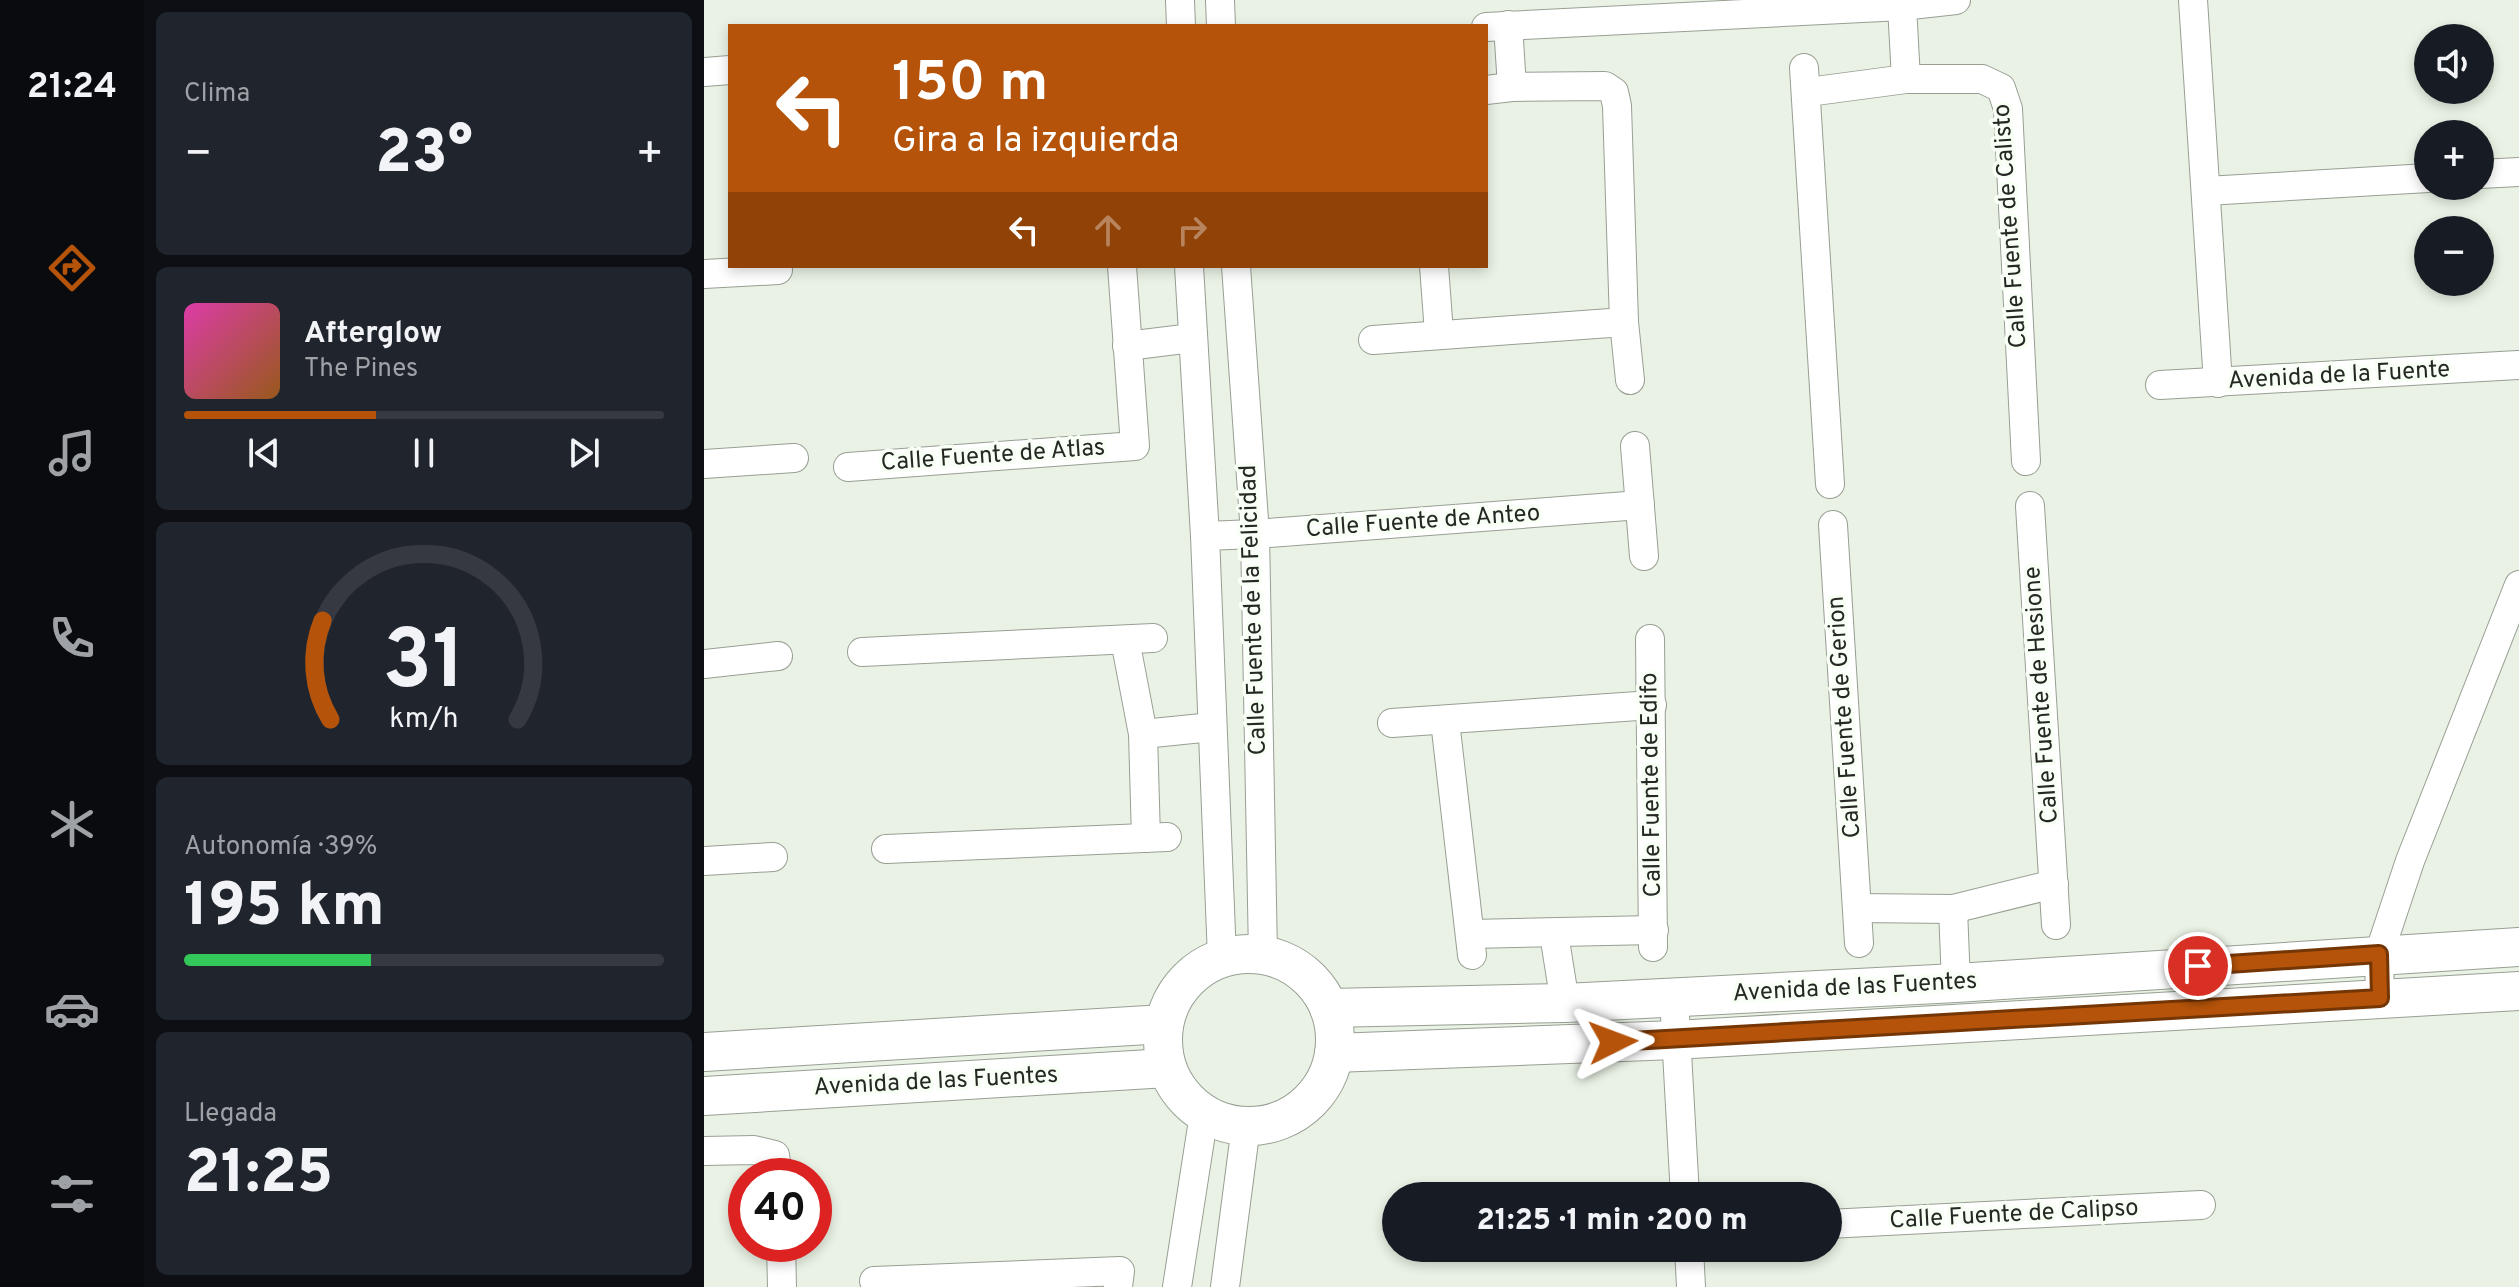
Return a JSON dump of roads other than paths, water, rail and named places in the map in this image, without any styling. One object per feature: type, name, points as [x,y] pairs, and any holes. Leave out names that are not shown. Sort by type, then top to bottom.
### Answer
[{"type":"street","points":[[1180,0],[1181,24]]},
{"type":"street","points":[[1220,0],[1221,24]]},
{"type":"street","points":[[2193,0],[2218,383]]},
{"type":"street","points":[[1630,380],[1624,322],[1614,92],[1605,86],[1499,89],[1512,19],[1928,2],[1906,79]]},
{"type":"street","points":[[704,72],[728,70]]},
{"type":"street","name":"Calle Fuente de Calisto","points":[[1830,484],[1806,80],[1982,79],[2001,88],[2008,109],[2026,461]]},
{"type":"street","points":[[2494,173],[2519,172]]},
{"type":"street","points":[[2206,191],[2414,179]]},
{"type":"street","points":[[1122,268],[1127,346],[1192,338]]},
{"type":"street","name":"Calle Fuente de la Felicidad","points":[[1189,268],[1205,536],[1222,958]]},
{"type":"street","name":"Calle Fuente de la Felicidad","points":[[1236,268],[1255,534],[1263,955]]},
{"type":"street","points":[[1434,268],[1439,333]]},
{"type":"street","points":[[704,274],[778,270]]},
{"type":"street","points":[[1373,340],[1624,322]]},
{"type":"street","name":"Calle Fuente de Atlas","points":[[848,467],[1135,446],[1127,346]]},
{"type":"street","name":"Avenida de la Fuente","points":[[2160,385],[2518,365]]},
{"type":"street","points":[[1635,446],[1644,556]]},
{"type":"street","points":[[704,464],[794,458]]},
{"type":"street","name":"Calle Fuente de Anteo","points":[[1205,536],[1640,505]]},
{"type":"street","name":"Calle Fuente de Hesione","points":[[2030,506],[2056,925]]},
{"type":"street","name":"Calle Fuente de Gerion","points":[[1833,525],[1859,943]]},
{"type":"street","points":[[2380,998],[2379,954],[2410,861],[2519,585]]},
{"type":"street","points":[[862,652],[1139,639],[1143,734],[1156,838],[886,849]]},
{"type":"street","name":"Calle Fuente de Edifo","points":[[1445,721],[1472,945],[1554,934],[1653,938],[1650,639]]},
{"type":"street","points":[[704,664],[778,656]]},
{"type":"street","points":[[1392,723],[1652,705]]},
{"type":"street","name":"Calle Fuente de la Felicidad","points":[[1143,734],[1212,727]]},
{"type":"street","points":[[704,861],[773,857]]},
{"type":"street","points":[[1857,908],[1953,909],[2054,884]]},
{"type":"street","points":[[1953,909],[1956,983]]},
{"type":"street","points":[[1554,934],[1565,1003]]},
{"type":"street","name":"Avenida de las Fuentes","points":[[1329,1008],[1674,998],[2519,947]]},
{"type":"street","points":[[1263,955],[1301,971],[1316,985],[1334,1022],[1334,1053],[1324,1083],[1303,1107],[1276,1122],[1234,1126],[1204,1114],[1180,1093],[1163,1054],[1164,1024],[1175,995],[1203,967],[1222,958],[1263,955]]},
{"type":"street","name":"Avenida de las Fuentes","points":[[1334,1053],[1675,1040],[2519,991]]},
{"type":"street","points":[[1674,998],[1684,1182]]},
{"type":"street","name":"Avenida de las Fuentes","points":[[704,1052],[1164,1024]]},
{"type":"street","name":"Avenida de las Fuentes","points":[[704,1096],[1167,1068]]},
{"type":"street","points":[[1177,1287],[1204,1114]]},
{"type":"street","points":[[1225,1287],[1246,1126]]},
{"type":"street","points":[[704,1151],[754,1150],[775,1155],[775,1158]]},
{"type":"street","name":"Calle Fuente de Calipso","points":[[1842,1223],[2201,1205]]},
{"type":"street","points":[[781,1262],[782,1287]]},
{"type":"street","points":[[1690,1262],[1691,1287]]},
{"type":"street","points":[[874,1281],[1120,1271],[1118,1287]]}]
